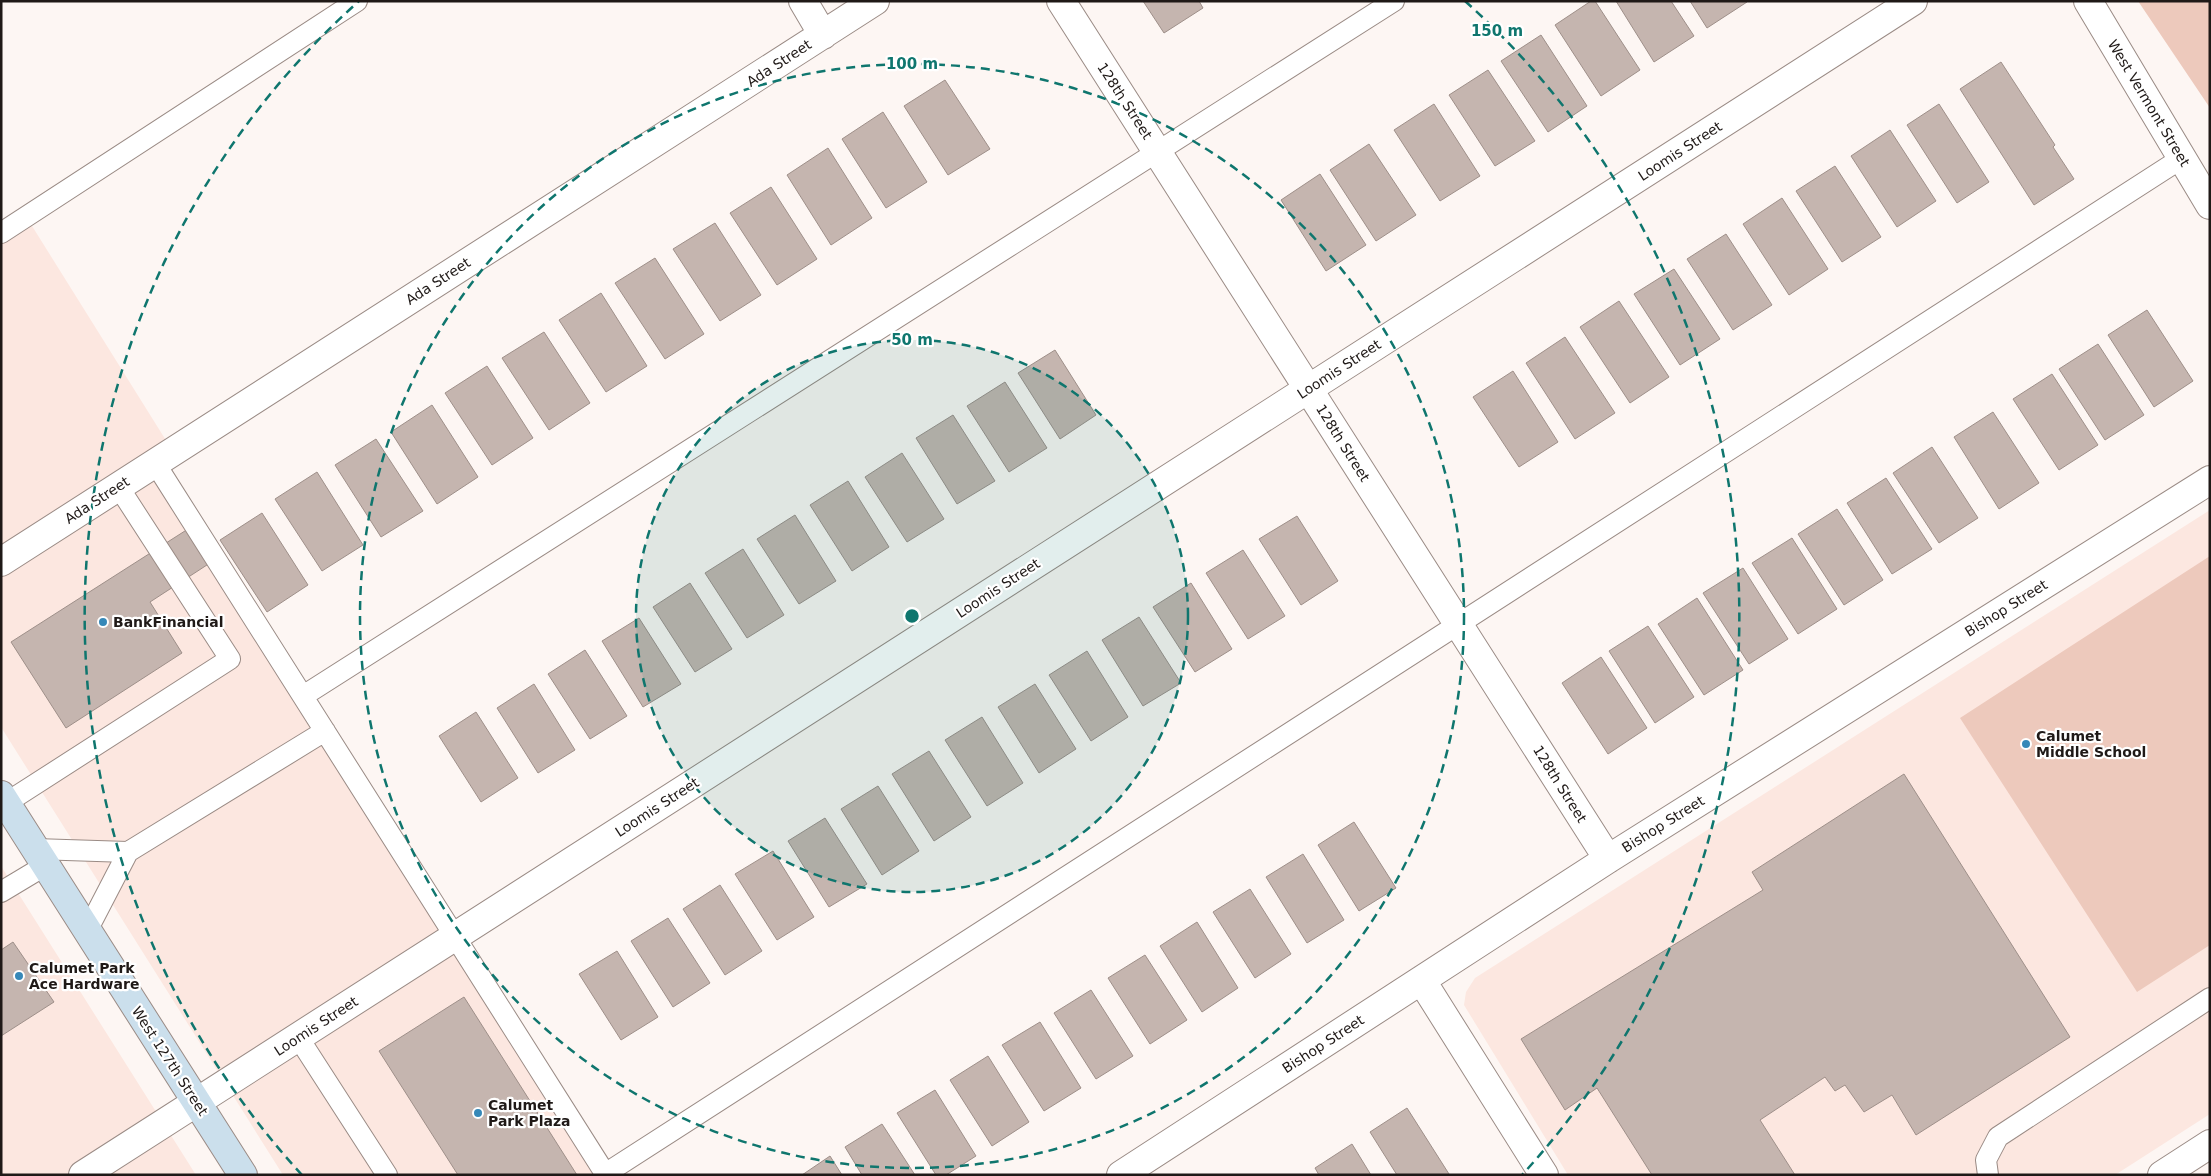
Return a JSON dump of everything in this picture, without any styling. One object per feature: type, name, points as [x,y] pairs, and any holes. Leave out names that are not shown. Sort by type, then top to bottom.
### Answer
[{"type":"main road","name":"West 127th Street","points":[[4,799],[243,1175]]},
{"type":"street","points":[[803,1],[823,34]]},
{"type":"street","name":"Ada Street","points":[[1,562],[875,1]]},
{"type":"street","name":"128th Street","points":[[1061,1],[1608,859]]},
{"type":"street","name":"Loomis Street","points":[[82,1175],[1913,1]]},
{"type":"street","name":"West Vermont Street","points":[[2088,1],[2210,205]]},
{"type":"street","name":"Bishop Street","points":[[1121,1175],[1608,859],[2210,480]]},
{"type":"street","points":[[1422,981],[1544,1175]]},
{"type":"street","points":[[2162,1175],[2210,1144]]},
{"type":"lane","points":[[1,233],[357,1]]},
{"type":"lane","points":[[303,696],[1394,1]]},
{"type":"lane","points":[[156,462],[605,1174],[2182,158]]},
{"type":"lane","points":[[4,799],[230,659],[118,486]]},
{"type":"lane","points":[[1,892],[40,857],[128,852],[324,731]]},
{"type":"lane","points":[[87,931],[128,852]]},
{"type":"lane","points":[[1988,1175],[1986,1160],[1998,1137],[2210,998]]},
{"type":"lane","points":[[298,1037],[386,1175]]},
{"type":"shaded area","points":[[2138,1],[2210,1],[2210,108]]},
{"type":"shaded area","points":[[22,210],[167,442],[155,455],[612,1175],[283,1175],[1,727],[1,223]]},
{"type":"shaded area","name":"Calumet Middle School","points":[[2210,510],[2210,1114],[2115,1175],[1568,1175],[1464,1005],[1466,992],[1475,978]]},
{"type":"shaded area","points":[[2210,556],[2210,945],[2137,992],[1960,718]]},
{"type":"shaded area","points":[[1,866],[196,1175],[1,1175]]},
{"type":"building","points":[[1143,1],[1199,1],[1203,8],[1164,33]]},
{"type":"building","points":[[1591,1],[1595,1],[1640,70],[1601,96],[1555,25]]},
{"type":"building","points":[[1616,1],[1671,1],[1694,36],[1654,62]]},
{"type":"building","points":[[1690,1],[1746,1],[1747,2],[1707,28]]},
{"type":"building","points":[[1541,35],[1587,106],[1548,132],[1501,61]]},
{"type":"building","points":[[2001,62],[2055,145],[2053,147],[2074,179],[2034,205],[1960,89]]},
{"type":"building","points":[[1488,70],[1535,141],[1495,166],[1449,95]]},
{"type":"building","points":[[945,80],[990,149],[948,175],[904,106]]},
{"type":"building","points":[[1434,104],[1480,176],[1440,201],[1394,130]]},
{"type":"building","points":[[1939,104],[1989,182],[1957,203],[1907,125]]},
{"type":"building","points":[[883,112],[927,182],[886,208],[842,139]]},
{"type":"building","points":[[1890,130],[1936,201],[1897,227],[1851,156]]},
{"type":"building","points":[[1369,144],[1416,215],[1376,241],[1330,170]]},
{"type":"building","points":[[828,148],[872,218],[831,245],[787,175]]},
{"type":"building","points":[[1835,166],[1881,237],[1842,262],[1796,191]]},
{"type":"building","points":[[1320,174],[1366,245],[1326,271],[1281,200]]},
{"type":"building","points":[[771,187],[817,259],[777,285],[730,213]]},
{"type":"building","points":[[1782,198],[1828,269],[1789,295],[1743,224]]},
{"type":"building","points":[[715,223],[761,295],[720,321],[673,249]]},
{"type":"building","points":[[1726,234],[1772,305],[1733,330],[1687,259]]},
{"type":"building","points":[[655,258],[704,334],[665,359],[615,283]]},
{"type":"building","points":[[1674,269],[1720,339],[1680,365],[1634,294]]},
{"type":"building","points":[[601,293],[647,366],[606,392],[559,320]]},
{"type":"building","points":[[1619,301],[1669,377],[1630,403],[1580,327]]},
{"type":"building","points":[[2147,310],[2193,381],[2154,407],[2108,335]]},
{"type":"building","points":[[544,332],[590,403],[549,430],[502,358]]},
{"type":"building","points":[[1565,337],[1615,413],[1575,439],[1526,363]]},
{"type":"building","points":[[2098,344],[2144,415],[2105,440],[2059,369]]},
{"type":"building","points":[[1055,350],[1096,415],[1060,439],[1018,373]]},
{"type":"building","points":[[487,366],[533,438],[492,465],[445,393]]},
{"type":"building","points":[[1513,371],[1558,442],[1519,467],[1473,397]]},
{"type":"building","points":[[2052,374],[2098,445],[2059,470],[2013,399]]},
{"type":"building","points":[[1005,382],[1047,448],[1009,472],[967,406]]},
{"type":"building","points":[[432,405],[478,477],[437,504],[391,432]]},
{"type":"building","points":[[1993,412],[2039,483],[1999,509],[1954,437]]},
{"type":"building","points":[[953,415],[995,481],[957,504],[916,438]]},
{"type":"building","points":[[376,439],[423,511],[381,537],[335,465]]},
{"type":"building","points":[[1932,447],[1978,518],[1939,543],[1893,473]]},
{"type":"building","points":[[902,453],[944,519],[907,542],[865,477]]},
{"type":"building","points":[[317,472],[363,545],[322,571],[275,499]]},
{"type":"building","points":[[1886,478],[1932,549],[1892,574],[1847,503]]},
{"type":"building","points":[[848,481],[889,547],[852,571],[810,505]]},
{"type":"building","points":[[1837,509],[1883,580],[1844,605],[1798,534]]},
{"type":"building","points":[[262,513],[308,585],[267,612],[220,540]]},
{"type":"building","points":[[795,515],[836,581],[799,604],[757,539]]},
{"type":"building","points":[[1297,516],[1338,581],[1301,605],[1259,539]]},
{"type":"building","name":"BankFinancial","points":[[188,529],[210,563],[150,602],[182,653],[66,728],[11,642]]},
{"type":"building","points":[[1792,538],[1837,609],[1798,634],[1752,563]]},
{"type":"building","points":[[743,549],[784,615],[747,638],[705,573]]},
{"type":"building","points":[[1243,550],[1285,616],[1248,639],[1206,573]]},
{"type":"building","points":[[1743,568],[1788,639],[1749,664],[1703,593]]},
{"type":"building","points":[[690,583],[732,649],[695,672],[653,607]]},
{"type":"building","points":[[1191,583],[1232,649],[1195,672],[1153,607]]},
{"type":"building","points":[[1697,598],[1743,670],[1704,695],[1658,624]]},
{"type":"building","points":[[1139,617],[1181,683],[1143,706],[1102,640]]},
{"type":"building","points":[[639,618],[681,684],[643,707],[602,641]]},
{"type":"building","points":[[1648,626],[1694,697],[1655,723],[1609,651]]},
{"type":"building","points":[[585,650],[627,716],[590,739],[548,674]]},
{"type":"building","points":[[1087,651],[1128,717],[1091,741],[1049,675]]},
{"type":"building","points":[[1601,657],[1647,728],[1608,754],[1562,683]]},
{"type":"building","points":[[534,684],[575,750],[538,773],[497,708]]},
{"type":"building","points":[[1035,684],[1076,749],[1039,773],[998,707]]},
{"type":"building","points":[[476,712],[518,778],[481,802],[439,736]]},
{"type":"building","points":[[982,717],[1023,783],[987,806],[945,740]]},
{"type":"building","points":[[929,751],[971,817],[934,841],[892,774]]},
{"type":"building","points":[[1904,774],[2070,1037],[1916,1135],[1892,1095],[1864,1112],[1845,1085],[1835,1091],[1825,1077],[1760,1120],[1795,1175],[1652,1175],[1597,1088],[1565,1110],[1521,1039],[1763,890],[1752,872]]},
{"type":"building","points":[[878,786],[919,851],[882,875],[841,809]]},
{"type":"building","points":[[825,818],[867,884],[829,907],[788,841]]},
{"type":"building","points":[[1354,822],[1396,888],[1359,911],[1318,845]]},
{"type":"building","points":[[773,851],[814,917],[777,940],[735,874]]},
{"type":"building","points":[[1303,854],[1344,920],[1307,943],[1266,877]]},
{"type":"building","points":[[720,885],[762,951],[725,975],[683,909]]},
{"type":"building","points":[[1250,889],[1291,954],[1255,978],[1213,912]]},
{"type":"building","points":[[668,918],[710,983],[673,1007],[631,941]]},
{"type":"building","points":[[1197,922],[1238,988],[1202,1012],[1160,946]]},
{"type":"building","name":"Calumet Park Ace Hardware","points":[[13,942],[54,1002],[1,1036],[1,950]]},
{"type":"building","points":[[617,951],[658,1017],[621,1040],[579,974]]},
{"type":"building","points":[[1145,955],[1187,1020],[1150,1044],[1108,978]]},
{"type":"building","points":[[1091,990],[1133,1056],[1096,1079],[1054,1013]]},
{"type":"building","name":"Calumet Park Plaza","points":[[464,997],[577,1175],[458,1175],[379,1051]]},
{"type":"building","points":[[1040,1022],[1081,1088],[1044,1111],[1002,1045]]},
{"type":"building","points":[[988,1056],[1029,1122],[992,1146],[950,1080]]},
{"type":"building","points":[[935,1090],[976,1156],[946,1175],[936,1175],[897,1113]]},
{"type":"building","points":[[1407,1108],[1448,1175],[1397,1175],[1370,1132]]},
{"type":"building","points":[[882,1124],[915,1175],[862,1175],[845,1147]]},
{"type":"building","points":[[1352,1144],[1371,1175],[1319,1175],[1315,1168]]},
{"type":"building","points":[[830,1156],[842,1175],[802,1175]]},
{"type":"place","name":"BankFinancial","points":[[103,622]]},
{"type":"place","name":"Calumet Middle School","points":[[2026,744]]},
{"type":"place","name":"Calumet Park Ace Hardware","points":[[19,976]]},
{"type":"place","name":"Calumet Park Plaza","points":[[478,1113]]}]
